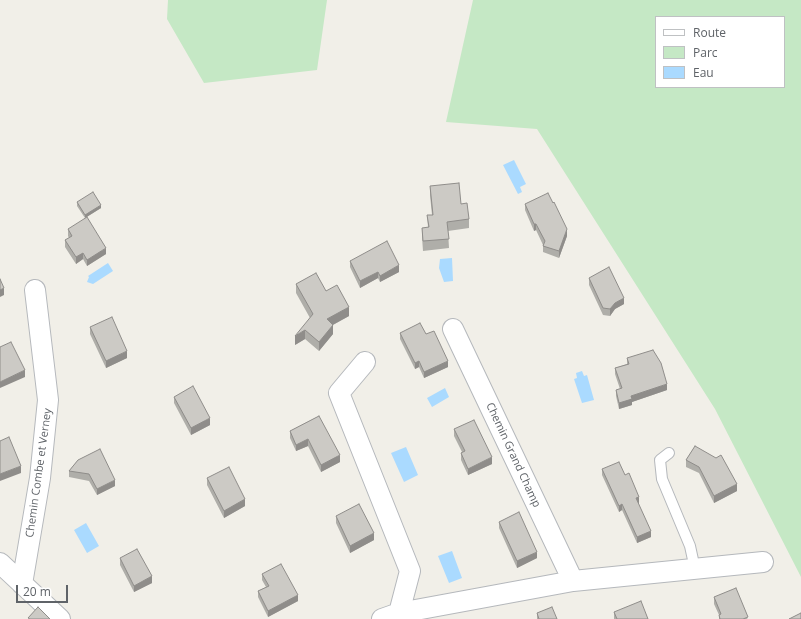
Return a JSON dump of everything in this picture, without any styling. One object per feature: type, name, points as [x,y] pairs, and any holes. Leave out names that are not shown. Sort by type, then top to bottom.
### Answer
[{"type":"street","name":"Chemin Combe et Verney","points":[[22,584],[40,478],[48,400],[35,290]]},
{"type":"street","name":"Chemin Grand Champ","points":[[453,329],[573,581]]},
{"type":"street","points":[[365,362],[339,394],[410,571],[399,617],[573,581],[763,562]]},
{"type":"street","points":[[0,563],[60,619]]},
{"type":"lane","points":[[669,452],[660,460],[662,479],[690,546],[695,569]]},
{"type":"green space","points":[[168,0],[327,0],[317,70],[204,83],[167,19]]},
{"type":"green space","points":[[473,0],[801,0],[801,577],[715,409],[537,129],[446,122]]},
{"type":"water","points":[[514,160],[526,184],[520,187],[522,192],[518,194],[503,165]]},
{"type":"water","points":[[452,258],[453,281],[444,282],[439,268],[440,259]]},
{"type":"water","points":[[108,263],[113,271],[93,284],[87,282],[88,276]]},
{"type":"water","points":[[582,371],[584,376],[587,375],[594,400],[582,403],[574,379],[577,378],[576,373]]},
{"type":"water","points":[[445,388],[449,397],[432,407],[427,398]]},
{"type":"water","points":[[406,447],[418,475],[404,482],[391,453]]},
{"type":"water","points":[[86,523],[99,546],[87,553],[74,530]]},
{"type":"water","points":[[452,551],[462,578],[449,583],[438,556]]},
{"type":"building","points":[[459,183],[461,204],[467,203],[469,219],[447,222],[449,239],[423,241],[422,228],[429,227],[427,215],[433,215],[430,186]]},
{"type":"building","points":[[93,192],[101,205],[85,215],[77,202]]},
{"type":"building","points":[[548,193],[567,229],[559,251],[543,246],[545,241],[536,224],[534,224],[525,204]]},
{"type":"building","points":[[87,217],[106,248],[87,260],[83,253],[76,257],[65,240],[72,236],[68,229]]},
{"type":"building","points":[[387,241],[399,265],[380,276],[378,272],[360,281],[350,261]]},
{"type":"building","points":[[609,267],[624,298],[615,303],[610,309],[603,308],[589,278]]},
{"type":"building","points":[[316,273],[326,291],[337,285],[349,307],[327,319],[333,325],[319,342],[305,330],[295,336],[313,314],[296,284]]},
{"type":"building","points":[[0,279],[4,288],[0,290]]},
{"type":"building","points":[[112,317],[127,351],[106,361],[90,327]]},
{"type":"building","points":[[420,323],[426,334],[434,331],[448,361],[424,372],[419,361],[415,363],[400,333]]},
{"type":"building","points":[[11,342],[25,370],[0,382],[0,347]]},
{"type":"building","points":[[653,350],[661,363],[667,384],[631,396],[632,399],[619,403],[616,390],[622,388],[615,368],[629,364],[627,358]]},
{"type":"building","points":[[193,386],[210,418],[191,428],[174,397]]},
{"type":"building","points":[[319,416],[340,455],[321,465],[308,439],[296,445],[290,431]]},
{"type":"building","points":[[474,420],[492,457],[468,469],[461,453],[465,451],[454,429]]},
{"type":"building","points":[[9,437],[21,466],[0,474],[0,441]]},
{"type":"building","points":[[695,446],[716,458],[721,455],[737,484],[714,496],[699,467],[686,460]]},
{"type":"building","points":[[100,449],[115,480],[97,489],[89,474],[69,471],[78,460]]},
{"type":"building","points":[[619,462],[625,475],[629,473],[639,497],[636,498],[651,531],[637,537],[622,504],[619,506],[602,469]]},
{"type":"building","points":[[229,467],[245,499],[224,511],[207,478]]},
{"type":"building","points":[[359,504],[374,533],[350,546],[336,516]]},
{"type":"building","points":[[519,512],[537,552],[517,561],[499,522]]},
{"type":"building","points":[[137,549],[152,576],[134,586],[120,558]]},
{"type":"building","points":[[281,564],[298,595],[268,611],[258,591],[269,586],[262,574]]},
{"type":"building","points":[[736,588],[748,617],[743,619],[720,619],[719,615],[721,614],[714,597]]},
{"type":"building","points":[[641,601],[648,619],[617,619],[614,612]]},
{"type":"building","points":[[38,607],[50,619],[28,618]]},
{"type":"building","points":[[552,607],[557,619],[539,619],[537,613]]},
{"type":"building","points":[[801,613],[801,619],[789,619]]}]
